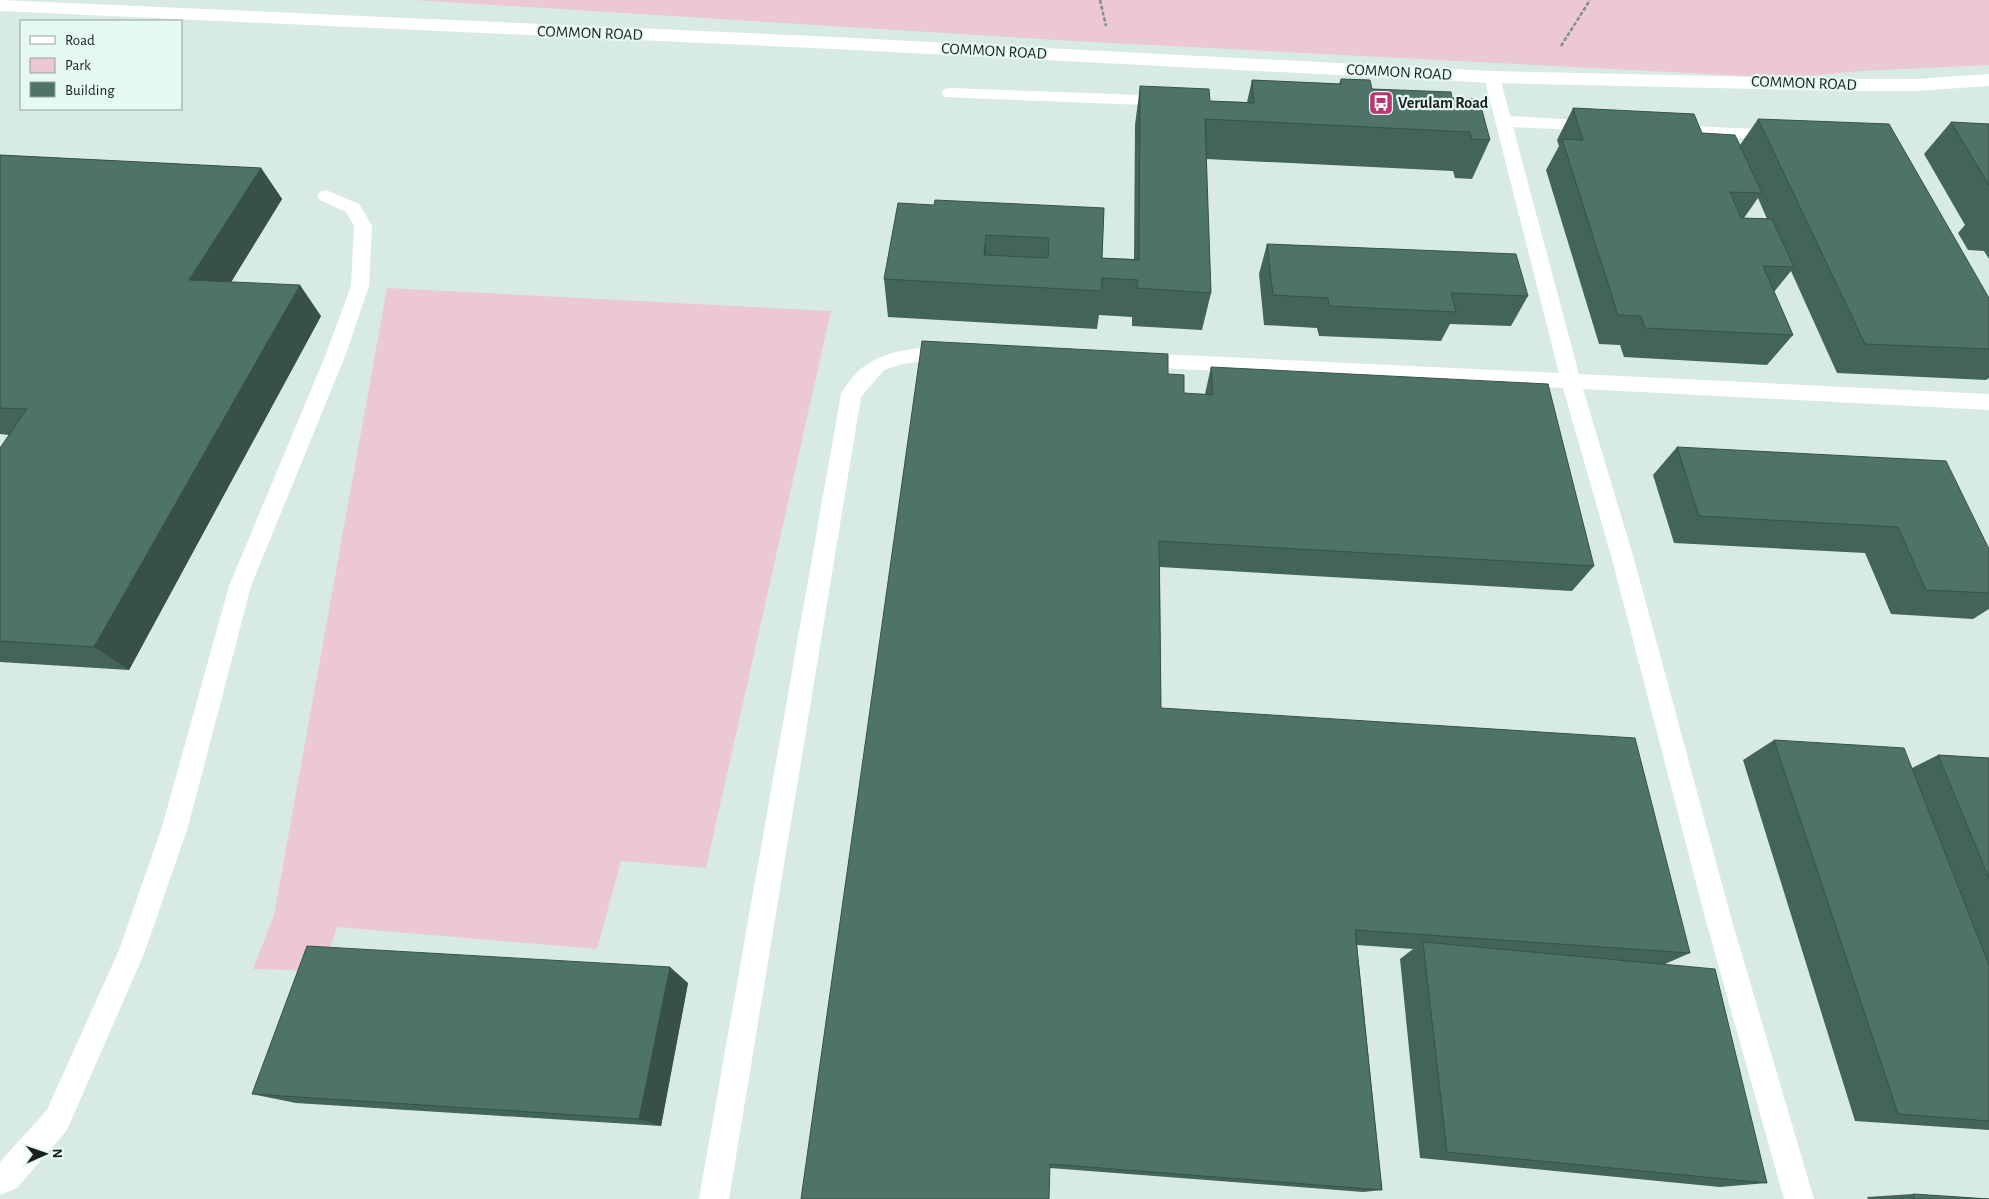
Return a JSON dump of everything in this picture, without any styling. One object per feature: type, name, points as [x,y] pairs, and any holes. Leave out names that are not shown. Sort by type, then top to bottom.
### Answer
[{"type":"street","name":"COMMON ROAD","points":[[0,5],[814,42],[1492,77],[1842,85],[1915,85],[1989,80]]},
{"type":"lane","points":[[1492,77],[1571,383],[1623,560],[1719,920],[1799,1199]]},
{"type":"lane","points":[[950,93],[1183,102]]},
{"type":"lane","points":[[1483,115],[1503,119],[1610,127]]},
{"type":"lane","points":[[1659,129],[1796,135]]},
{"type":"lane","points":[[0,1180],[6,1178],[57,1120],[131,954],[176,827],[240,586],[336,354],[360,286],[363,226],[353,208],[326,196]]},
{"type":"lane","points":[[714,1199],[851,394],[877,365],[902,357],[966,351]]},
{"type":"lane","points":[[1114,359],[1571,383],[1989,402]]},
{"type":"path","points":[[1560,47],[1590,0]]},
{"type":"green space","points":[[414,0],[1989,0],[1989,65],[1862,71],[1784,78],[1073,41]]},
{"type":"green space","points":[[387,288],[831,311],[706,868],[621,861],[597,949],[337,927],[322,971],[253,969],[274,915]]},
{"type":"building","points":[[1341,79],[1370,80],[1372,89],[1451,92],[1452,98],[1479,99],[1490,140],[1472,139],[1470,132],[1205,119],[1211,293],[1137,288],[1138,280],[1102,278],[1101,291],[884,279],[898,203],[934,205],[935,200],[1104,208],[1102,258],[1139,260],[1140,86],[1209,89],[1210,101],[1254,103],[1252,80],[1341,84]],"holes":[[[986,235],[1049,238],[1048,258],[984,255]]]},
{"type":"building","points":[[1573,108],[1694,114],[1702,133],[1735,135],[1762,193],[1730,192],[1741,218],[1772,219],[1794,267],[1763,266],[1793,335],[1645,328],[1641,316],[1618,315],[1562,139],[1583,140]]},
{"type":"building","points":[[1758,119],[1889,124],[1989,298],[1989,349],[1865,344]]},
{"type":"building","points":[[1951,122],[1989,124],[1989,185]]},
{"type":"building","points":[[0,155],[261,168],[189,280],[300,285],[94,647],[0,641],[0,448],[27,409],[0,408]]},
{"type":"building","points":[[1267,244],[1516,254],[1528,296],[1451,293],[1456,312],[1329,306],[1328,298],[1273,295]]},
{"type":"building","points":[[922,341],[1168,354],[1168,374],[1184,375],[1184,393],[1213,395],[1211,367],[1548,384],[1594,566],[1159,541],[1161,708],[1635,738],[1690,953],[1355,930],[1382,1190],[1050,1164],[1049,1199],[801,1199]]},
{"type":"building","points":[[1677,447],[1946,461],[1989,549],[1989,593],[1926,590],[1898,527],[1699,516]]},
{"type":"building","points":[[1774,740],[1904,748],[1989,965],[1989,1121],[1898,1114]]},
{"type":"building","points":[[1938,755],[1989,758],[1989,878]]},
{"type":"building","points":[[1423,942],[1715,969],[1767,1183],[1447,1152]]},
{"type":"building","points":[[307,946],[670,967],[639,1119],[252,1094]]},
{"type":"building","points":[[1913,1194],[1989,1199],[1914,1199]]},
{"type":"place","name":"Verulam Road","points":[[1381,103]]}]
